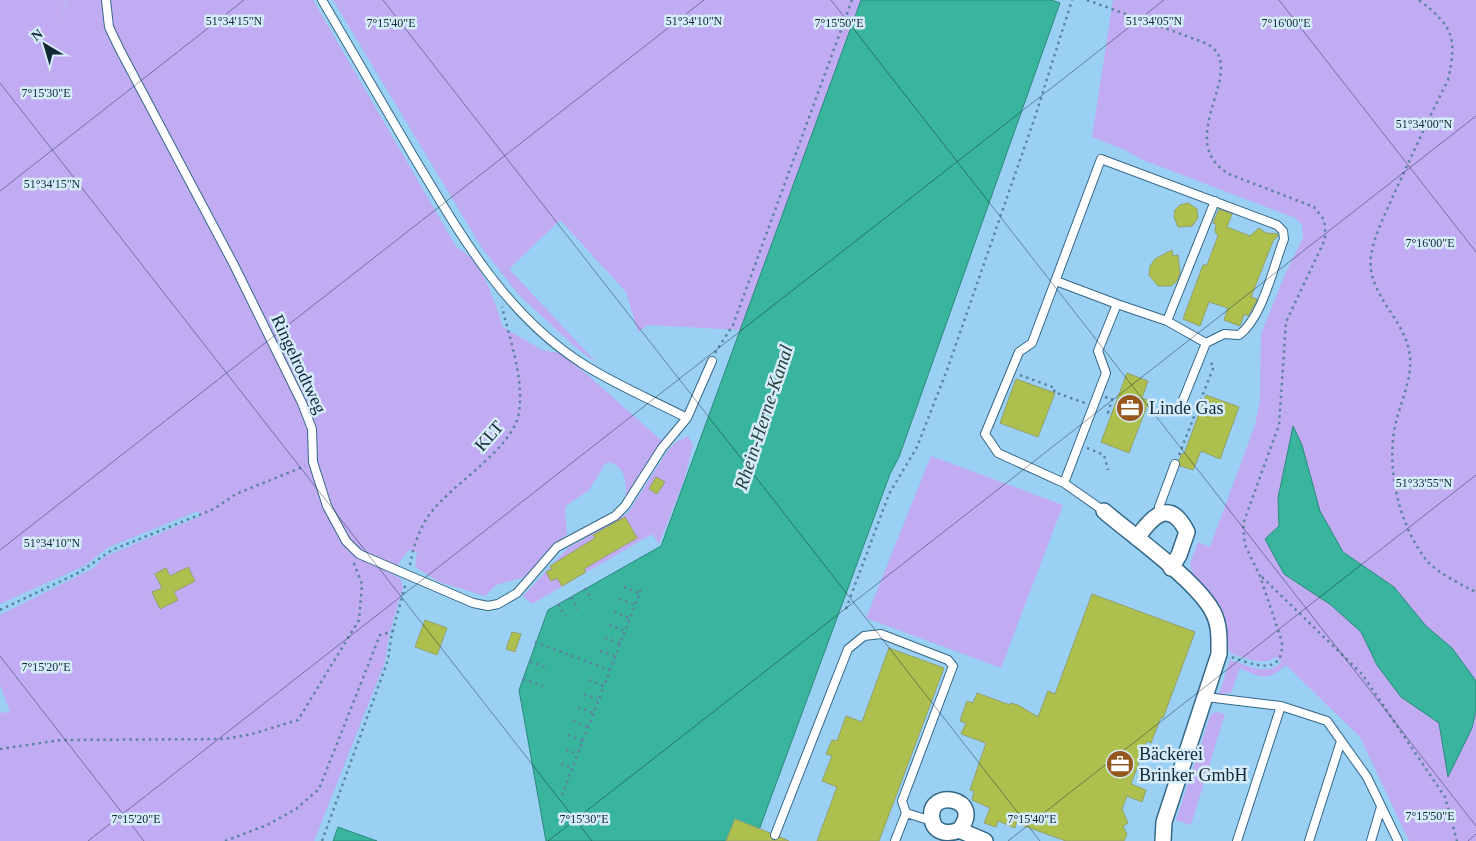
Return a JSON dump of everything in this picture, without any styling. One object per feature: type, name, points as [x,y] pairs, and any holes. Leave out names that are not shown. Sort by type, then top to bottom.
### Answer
[{"type":"street","points":[[1104,511],[1200,593],[1214,613],[1218,629],[1219,654],[1164,822],[1163,841]]},
{"type":"street","points":[[1137,538],[1153,517],[1160,513],[1173,513],[1180,519],[1187,532],[1180,555],[1171,568]]},
{"type":"street","points":[[950,799],[958,802],[964,808],[966,816],[964,824],[959,830],[951,834],[943,833],[936,828],[932,821],[932,812],[935,805],[942,800],[950,799]]},
{"type":"street","points":[[959,830],[985,841]]},
{"type":"lane","name":"Ringelrodtweg","points":[[106,0],[109,27],[120,50],[234,265],[302,403],[312,429],[313,462],[327,506],[346,541],[359,554],[408,577],[472,603],[488,606],[498,604],[517,593],[557,547],[615,516],[625,506],[662,448],[687,418],[712,361]]},
{"type":"lane","points":[[322,0],[425,176],[478,261],[498,288],[544,334],[583,364],[687,418]]},
{"type":"lane","points":[[1104,511],[1064,483],[998,453],[985,434],[1019,352],[1032,343],[1101,159],[1277,225],[1283,231],[1284,239],[1256,315],[1246,330],[1239,336],[1224,334],[1206,343],[1183,400]]},
{"type":"lane","points":[[1167,321],[1215,201]]},
{"type":"lane","points":[[1056,281],[1167,321],[1206,343]]},
{"type":"lane","points":[[1064,483],[1106,373],[1098,351],[1117,304]]},
{"type":"lane","points":[[1160,513],[1159,507],[1175,464]]},
{"type":"lane","points":[[775,835],[848,649],[864,636],[881,634],[948,660],[953,666],[902,801],[906,813],[895,841]]},
{"type":"lane","points":[[1206,697],[1281,706],[1327,721],[1367,777],[1398,841]]},
{"type":"lane","points":[[1237,841],[1281,706]]},
{"type":"lane","points":[[1309,841],[1341,741]]},
{"type":"lane","points":[[1371,841],[1381,807]]},
{"type":"lane","points":[[906,813],[932,821]]},
{"type":"path","points":[[712,361],[718,346],[733,324],[852,0]]},
{"type":"path","points":[[846,609],[889,494],[917,447],[947,370],[1036,117],[1072,0]]},
{"type":"path","points":[[1088,0],[1194,39],[1215,50],[1219,56],[1220,73],[1206,140],[1207,151],[1212,160],[1219,168],[1229,174],[1314,208],[1324,220],[1324,239],[1286,322],[1279,425],[1243,524],[1245,545],[1260,576],[1282,642],[1280,657],[1273,664],[1259,666],[1219,654]]},
{"type":"path","points":[[1420,0],[1431,10],[1453,39],[1453,55],[1448,80],[1380,225],[1371,256],[1370,270],[1372,282],[1399,324],[1410,355],[1410,372],[1394,430],[1392,461],[1406,523],[1430,564],[1476,592]]},
{"type":"path","name":"KLT","points":[[322,841],[388,660],[393,631],[417,536],[430,514],[507,438],[519,414],[520,390],[498,288]]},
{"type":"path","points":[[1175,464],[1214,366],[1202,354]]},
{"type":"path","points":[[1010,372],[1055,388],[1054,392],[1089,405],[1093,392],[1112,399],[1108,413],[1111,414]]},
{"type":"path","points":[[1095,452],[1104,456],[1108,470]]},
{"type":"path","points":[[0,610],[78,573],[112,550],[214,509],[236,494],[313,462]]},
{"type":"path","points":[[0,749],[61,740],[225,739],[252,734],[298,720],[359,620],[362,584],[346,541]]},
{"type":"path","points":[[1260,576],[1362,674],[1445,797],[1456,841]]},
{"type":"path","points":[[624,587],[639,593]]},
{"type":"path","points":[[562,795],[642,587]]},
{"type":"path","points":[[585,588],[592,600]]},
{"type":"path","points":[[571,597],[578,609]]},
{"type":"path","points":[[619,599],[635,605]]},
{"type":"path","points":[[558,604],[565,616]]},
{"type":"path","points":[[614,612],[630,618]]},
{"type":"path","points":[[609,625],[625,630]]},
{"type":"path","points":[[225,841],[267,825],[296,809],[319,789],[380,635],[393,631]]},
{"type":"path","points":[[605,638],[620,643]]},
{"type":"path","points":[[535,642],[610,670]]},
{"type":"path","points":[[600,650],[615,656]]},
{"type":"path","points":[[530,662],[549,668]]},
{"type":"path","points":[[523,679],[544,686]]},
{"type":"path","points":[[589,680],[604,686]]},
{"type":"path","points":[[584,694],[597,699]]},
{"type":"path","points":[[578,707],[593,714]]},
{"type":"path","points":[[573,721],[588,727]]},
{"type":"path","points":[[568,735],[583,741]]},
{"type":"path","points":[[566,750],[578,754]]},
{"type":"path","points":[[561,764],[572,768]]},
{"type":"shaded area","points":[[0,0],[66,0],[60,17],[67,0],[313,0],[457,248],[474,261],[480,271],[492,294],[503,327],[542,350],[559,353],[582,370],[662,441],[626,495],[624,475],[614,464],[609,462],[605,464],[589,490],[567,505],[565,510],[567,534],[544,554],[525,577],[496,585],[485,596],[439,582],[415,567],[417,552],[408,550],[397,566],[380,559],[377,566],[400,578],[403,587],[389,635],[385,662],[314,841],[0,841],[0,713],[10,712],[0,685],[0,615],[94,568],[104,557],[201,516],[198,511],[109,547],[84,566],[0,604]]},
{"type":"shaded area","points":[[333,0],[861,0],[741,330],[648,325],[638,332],[626,292],[560,220],[509,269],[597,363],[575,347],[520,296],[482,248]]},
{"type":"shaded area","points":[[1113,0],[1476,0],[1476,681],[1452,648],[1426,626],[1394,587],[1343,552],[1320,511],[1302,445],[1293,427],[1278,498],[1279,526],[1331,605],[1361,632],[1377,665],[1401,697],[1439,723],[1472,728],[1476,710],[1476,841],[1409,841],[1360,737],[1286,665],[1274,674],[1264,677],[1240,668],[1231,693],[1219,694],[1230,660],[1257,669],[1270,669],[1281,662],[1276,657],[1271,660],[1259,661],[1230,653],[1226,623],[1219,604],[1194,575],[1190,564],[1198,542],[1210,547],[1255,425],[1260,400],[1261,334],[1286,272],[1303,238],[1302,225],[1295,218],[1143,160],[1123,149],[1092,137]]},
{"type":"shaded area","points":[[688,436],[693,445],[684,480],[659,544],[652,534],[532,604],[523,596],[568,548],[628,513],[668,450],[676,442]]},
{"type":"shaded area","points":[[931,456],[1063,505],[1001,668],[866,618]]},
{"type":"shaded area","points":[[1217,712],[1225,714],[1191,825],[1176,820],[1211,714]]},
{"type":"water","name":"Rhein-Herne-Kanal","points":[[861,0],[1051,0],[1060,3],[899,457],[890,474],[755,841],[546,841],[519,690],[548,610],[661,546]]},
{"type":"water","points":[[1293,426],[1302,445],[1320,511],[1343,552],[1394,587],[1426,626],[1452,648],[1476,681],[1476,710],[1472,728],[1448,777],[1439,723],[1401,697],[1377,665],[1361,632],[1331,605],[1284,574],[1265,539],[1279,526],[1278,498]]},
{"type":"water","points":[[338,827],[377,841],[333,841]]},
{"type":"building","points":[[1188,203],[1197,209],[1198,218],[1192,226],[1178,227],[1174,217],[1175,210],[1180,205]]},
{"type":"building","points":[[1219,209],[1232,214],[1227,227],[1250,236],[1259,228],[1266,233],[1278,234],[1273,241],[1251,297],[1257,299],[1256,302],[1248,316],[1244,314],[1240,326],[1224,320],[1228,308],[1209,302],[1200,326],[1183,319],[1203,265],[1207,265],[1218,236],[1215,232],[1216,224],[1213,223]]},
{"type":"building","points":[[1172,250],[1173,256],[1178,255],[1180,273],[1177,281],[1171,286],[1158,286],[1149,275],[1150,266],[1155,259]]},
{"type":"building","name":"Linde Gas","points":[[1127,373],[1148,381],[1142,398],[1149,401],[1129,453],[1101,442]]},
{"type":"building","points":[[1016,379],[1055,393],[1038,437],[1000,423]]},
{"type":"building","points":[[1206,395],[1239,407],[1220,459],[1201,451],[1193,470],[1180,466],[1179,460],[1182,453],[1184,454]]},
{"type":"building","points":[[656,477],[665,482],[657,494],[649,489]]},
{"type":"building","points":[[625,517],[637,538],[584,569],[586,572],[562,586],[557,578],[551,581],[546,572],[552,569],[550,566],[595,538],[593,535]]},
{"type":"building","points":[[188,567],[195,581],[174,592],[178,600],[160,609],[152,592],[162,588],[155,574],[166,568],[170,576]]},
{"type":"building","points":[[1092,594],[1195,632],[1163,718],[1161,717],[1151,743],[1147,741],[1131,784],[1146,790],[1142,802],[1127,796],[1122,809],[1128,823],[1123,826],[1127,834],[1124,841],[1066,841],[1016,823],[1015,828],[998,821],[996,827],[984,823],[990,808],[972,800],[974,791],[970,790],[986,743],[961,734],[966,723],[960,721],[967,701],[973,703],[977,693],[1010,705],[1011,703],[1018,705],[1038,717],[1048,691],[1055,694]]},
{"type":"building","points":[[425,620],[447,628],[437,655],[415,647]]},
{"type":"building","points":[[512,632],[521,634],[515,652],[506,649]]},
{"type":"building","points":[[889,648],[944,668],[879,841],[817,841],[837,787],[822,781],[832,756],[826,754],[832,740],[837,741],[846,716],[862,722]]},
{"type":"building","points":[[735,819],[770,833],[773,840],[780,837],[789,841],[726,841]]},
{"type":"place","name":"Linde Gas","points":[[1130,408]]},
{"type":"place","name":"Bäckerei Brinker GmbH","points":[[1120,764]]}]
